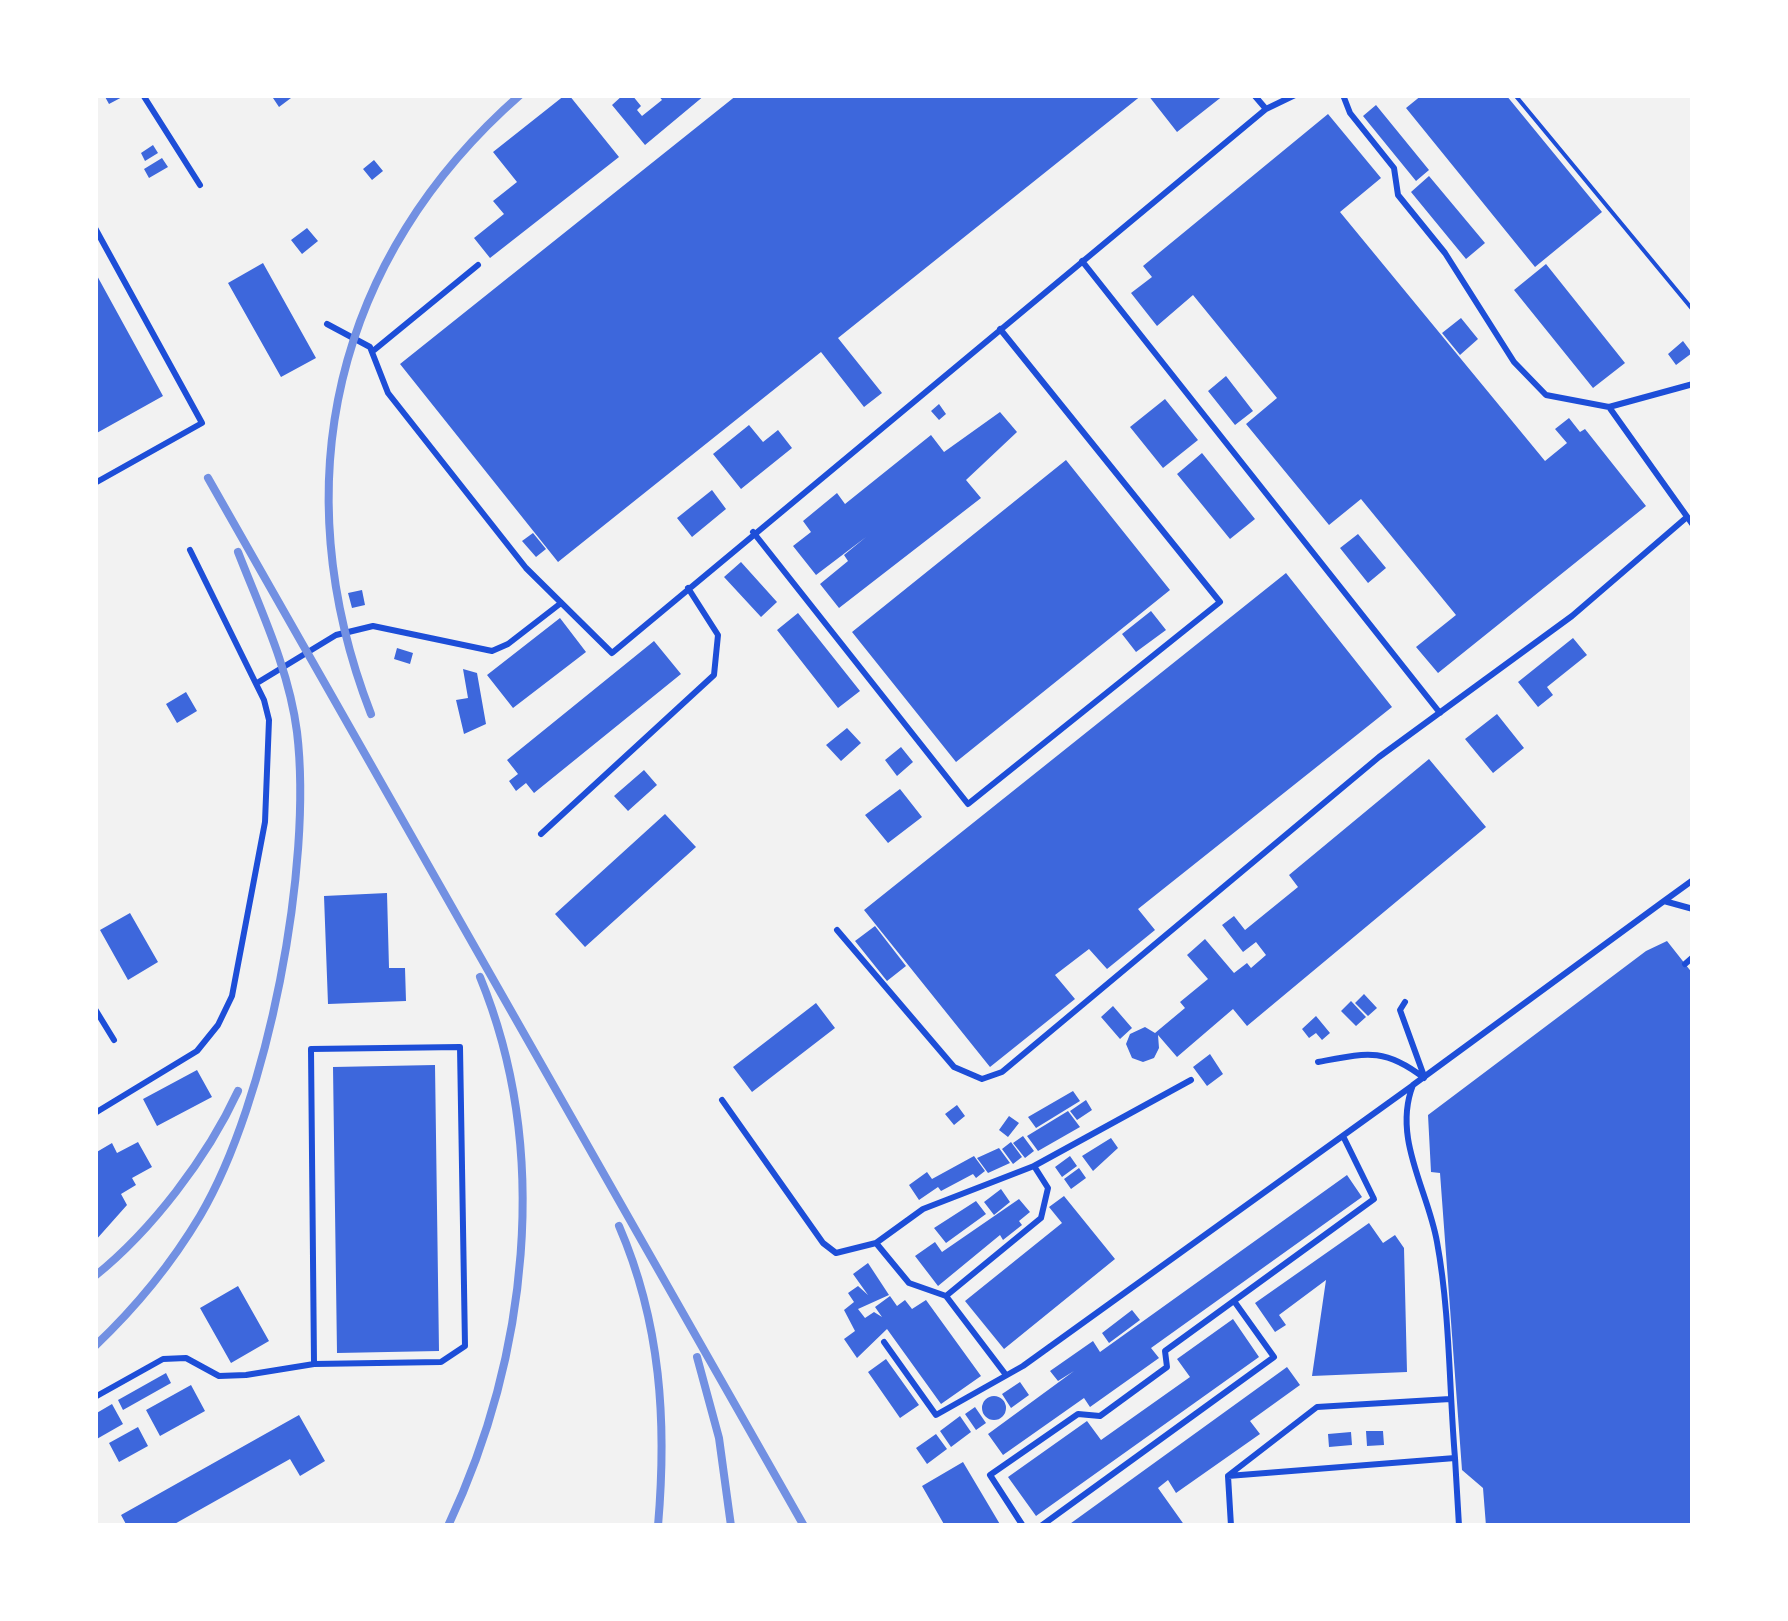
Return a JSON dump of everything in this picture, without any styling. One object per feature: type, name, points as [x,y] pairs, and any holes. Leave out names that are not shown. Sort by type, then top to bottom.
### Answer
[{"type":"lane","points":[[144,95],[200,185]]},
{"type":"lane","points":[[1254,95],[1266,109]]},
{"type":"lane","points":[[327,324],[352,334],[373,351],[388,393],[526,568],[612,653],[1266,109],[1295,95]]},
{"type":"lane","points":[[1343,95],[1350,113],[1394,168],[1398,196],[1445,252],[1514,362],[1546,395],[1609,407],[1693,384]]},
{"type":"lane","points":[[95,228],[202,423],[95,484]]},
{"type":"lane","points":[[1082,261],[1440,712]]},
{"type":"lane","points":[[373,351],[478,265]]},
{"type":"lane","points":[[753,532],[968,804],[1220,602],[1000,329]]},
{"type":"lane","points":[[1609,407],[1693,525]]},
{"type":"lane","points":[[836,930],[954,1067],[982,1080],[1002,1072],[1380,757],[1572,616],[1687,517]]},
{"type":"lane","points":[[95,1113],[197,1051],[218,1025],[232,996],[265,822],[270,720],[257,683],[190,550]]},
{"type":"lane","points":[[541,834],[714,675],[718,635],[688,588]]},
{"type":"lane","points":[[257,683],[336,635],[374,626],[492,651],[508,644],[561,602]]},
{"type":"lane","points":[[884,1342],[936,1416],[1006,1375],[1413,1086],[1693,880]]},
{"type":"lane","points":[[1664,902],[1693,909]]},
{"type":"lane","points":[[1685,964],[1693,957]]},
{"type":"lane","points":[[1405,1002],[1400,1010],[1424,1078]]},
{"type":"lane","points":[[95,1009],[114,1040]]},
{"type":"lane","points":[[95,1397],[163,1359],[186,1358],[219,1376],[314,1364],[440,1362],[465,1346],[460,1048],[310,1049],[314,1364]]},
{"type":"lane","points":[[1318,1062],[1354,1055],[1396,1056],[1424,1078]]},
{"type":"lane","points":[[722,1100],[823,1243],[836,1253],[876,1242],[923,1209],[1034,1166],[1191,1080]]},
{"type":"lane","points":[[1413,1086],[1405,1106],[1407,1137],[1438,1242],[1460,1526]]},
{"type":"lane","points":[[1023,1526],[990,1475],[1078,1414],[1100,1416],[1166,1367],[1166,1351],[1374,1199],[1343,1136]]},
{"type":"lane","points":[[946,1296],[1041,1218],[1048,1188],[1034,1166]]},
{"type":"lane","points":[[876,1242],[910,1283],[946,1296],[1006,1375]]},
{"type":"lane","points":[[1040,1526],[1274,1357],[1234,1301]]},
{"type":"lane","points":[[1228,1476],[1317,1408],[1450,1399]]},
{"type":"lane","points":[[1228,1476],[1454,1458]]},
{"type":"lane","points":[[1228,1476],[1231,1526]]},
{"type":"path","points":[[1515,95],[1693,310]]},
{"type":"building","points":[[104,95],[126,95],[109,104]]},
{"type":"building","points":[[271,95],[295,95],[279,107]]},
{"type":"building","points":[[569,95],[619,157],[490,258],[474,238],[504,214],[493,201],[517,182],[493,152]]},
{"type":"building","points":[[623,95],[632,95],[641,106],[637,110],[642,116],[662,100],[658,95],[705,95],[645,145],[612,105]]},
{"type":"building","points":[[737,95],[1142,95],[838,338],[882,393],[864,407],[821,352],[558,562],[400,364]]},
{"type":"building","points":[[1148,95],[1224,95],[1177,132]]},
{"type":"building","points":[[1422,95],[1506,95],[1602,212],[1535,267],[1406,108]]},
{"type":"building","points":[[1376,105],[1429,170],[1416,181],[1363,116]]},
{"type":"building","points":[[1328,114],[1381,178],[1340,212],[1545,461],[1567,443],[1555,429],[1569,418],[1580,432],[1585,429],[1646,506],[1438,673],[1416,647],[1456,615],[1361,499],[1329,525],[1246,424],[1277,398],[1193,295],[1157,326],[1131,293],[1152,277],[1143,266]]},
{"type":"building","points":[[153,145],[158,153],[145,161],[141,153]]},
{"type":"building","points":[[162,158],[168,167],[149,178],[144,169]]},
{"type":"building","points":[[374,160],[383,171],[372,180],[363,169]]},
{"type":"building","points":[[1429,176],[1485,243],[1466,259],[1411,192]]},
{"type":"building","points":[[307,228],[318,241],[302,254],[291,240]]},
{"type":"building","points":[[263,263],[316,358],[281,377],[228,283]]},
{"type":"building","points":[[1546,264],[1625,363],[1593,388],[1514,290]]},
{"type":"building","points":[[95,272],[163,396],[95,434]]},
{"type":"building","points":[[1461,318],[1478,339],[1460,355],[1442,333]]},
{"type":"building","points":[[1683,341],[1692,353],[1676,365],[1668,354]]},
{"type":"building","points":[[1226,376],[1253,411],[1235,425],[1208,391]]},
{"type":"building","points":[[1165,399],[1198,440],[1163,468],[1130,427]]},
{"type":"building","points":[[939,404],[946,414],[939,420],[931,411]]},
{"type":"building","points":[[1000,412],[1017,432],[966,480],[981,498],[839,608],[820,584],[848,561],[844,555],[866,537],[816,575],[793,546],[811,532],[803,521],[837,493],[845,504],[931,435],[944,452]]},
{"type":"building","points":[[749,425],[763,442],[778,430],[792,448],[741,489],[713,454]]},
{"type":"building","points":[[1202,453],[1255,519],[1230,539],[1177,474]]},
{"type":"building","points":[[1066,460],[1170,590],[956,762],[852,632]]},
{"type":"building","points":[[712,490],[726,509],[692,537],[677,518]]},
{"type":"building","points":[[533,533],[546,549],[536,557],[522,541]]},
{"type":"building","points":[[1358,534],[1386,568],[1368,583],[1340,548]]},
{"type":"building","points":[[741,562],[777,602],[761,617],[724,577]]},
{"type":"building","points":[[1286,573],[1392,707],[1138,909],[1155,930],[1107,969],[1089,949],[1055,975],[1075,999],[990,1067],[864,910]]},
{"type":"building","points":[[362,590],[365,605],[352,608],[348,593]]},
{"type":"building","points":[[1151,611],[1166,630],[1136,652],[1122,634]]},
{"type":"building","points":[[798,613],[860,691],[838,708],[777,630]]},
{"type":"building","points":[[560,618],[586,652],[513,708],[487,675]]},
{"type":"building","points":[[1573,638],[1587,655],[1547,687],[1553,695],[1538,707],[1518,682]]},
{"type":"building","points":[[654,641],[681,674],[534,793],[526,783],[516,791],[509,781],[518,774],[507,760]]},
{"type":"building","points":[[397,648],[413,653],[410,664],[394,659]]},
{"type":"building","points":[[463,669],[477,673],[486,724],[464,734],[456,700],[468,698]]},
{"type":"building","points":[[186,692],[197,711],[177,723],[166,704]]},
{"type":"building","points":[[1497,714],[1524,748],[1493,773],[1465,739]]},
{"type":"building","points":[[847,728],[861,743],[841,761],[826,745]]},
{"type":"building","points":[[901,747],[913,762],[897,776],[885,760]]},
{"type":"building","points":[[1429,759],[1486,827],[1247,1026],[1233,1009],[1177,1057],[1158,1035],[1159,1048],[1154,1058],[1143,1062],[1132,1058],[1126,1044],[1130,1034],[1145,1027],[1155,1033],[1185,1008],[1180,1002],[1208,979],[1187,955],[1205,939],[1234,973],[1247,963],[1251,968],[1266,955],[1256,942],[1243,952],[1222,925],[1234,916],[1245,930],[1298,887],[1289,875]]},
{"type":"building","points":[[644,770],[657,785],[628,811],[614,796]]},
{"type":"building","points":[[900,789],[922,817],[888,843],[865,815]]},
{"type":"building","points":[[665,814],[696,847],[585,947],[555,914]]},
{"type":"building","points":[[387,893],[389,968],[405,968],[406,1001],[328,1004],[324,896]]},
{"type":"building","points":[[130,913],[158,962],[128,980],[100,930]]},
{"type":"building","points":[[875,926],[906,966],[887,981],[855,941]]},
{"type":"building","points":[[1667,941],[1693,974],[1693,1526],[1486,1526],[1483,1488],[1462,1470],[1440,1173],[1431,1172],[1428,1115],[1646,951]]},
{"type":"building","points":[[1364,994],[1377,1008],[1368,1016],[1355,1003]]},
{"type":"building","points":[[1351,1001],[1366,1017],[1356,1026],[1341,1011]]},
{"type":"building","points":[[816,1003],[835,1028],[752,1092],[733,1067]]},
{"type":"building","points":[[1113,1006],[1132,1028],[1120,1039],[1101,1017]]},
{"type":"building","points":[[1316,1016],[1330,1033],[1322,1040],[1316,1033],[1309,1038],[1302,1029]]},
{"type":"building","points":[[1210,1054],[1223,1074],[1207,1086],[1193,1067]]},
{"type":"building","points":[[435,1065],[439,1351],[337,1353],[333,1067]]},
{"type":"building","points":[[197,1070],[212,1097],[157,1126],[143,1099]]},
{"type":"building","points":[[1073,1091],[1080,1101],[1036,1128],[1028,1117]]},
{"type":"building","points":[[1086,1100],[1092,1110],[1077,1120],[1070,1111]]},
{"type":"building","points":[[957,1105],[965,1116],[954,1125],[945,1114]]},
{"type":"building","points":[[1068,1111],[1080,1127],[1038,1151],[1027,1136]]},
{"type":"building","points":[[1009,1116],[1019,1123],[1008,1137],[999,1130]]},
{"type":"building","points":[[1023,1136],[1034,1151],[1025,1158],[1013,1143]]},
{"type":"building","points":[[1111,1138],[1118,1148],[1093,1171],[1082,1156]]},
{"type":"building","points":[[138,1142],[152,1167],[132,1178],[136,1185],[121,1194],[127,1205],[95,1241],[95,1153],[112,1143],[117,1153]]},
{"type":"building","points":[[1011,1142],[1022,1157],[1013,1164],[1002,1149]]},
{"type":"building","points":[[999,1148],[1010,1163],[988,1173],[977,1158]]},
{"type":"building","points":[[974,1156],[985,1171],[976,1178],[973,1174],[941,1191],[938,1187],[919,1200],[909,1185],[927,1172],[932,1179]]},
{"type":"building","points":[[1070,1156],[1077,1166],[1062,1177],[1055,1167]]},
{"type":"building","points":[[1079,1168],[1086,1178],[1071,1189],[1064,1179]]},
{"type":"building","points":[[1347,1175],[1362,1197],[1151,1348],[1159,1358],[1090,1407],[1084,1398],[1003,1455],[988,1434],[1074,1371],[1058,1381],[1050,1371],[1093,1341],[1100,1352]]},
{"type":"building","points":[[1001,1189],[1010,1202],[994,1215],[984,1202]]},
{"type":"building","points":[[1064,1196],[1115,1259],[1004,1349],[965,1301],[1062,1223],[1049,1207]]},
{"type":"building","points":[[1019,1199],[1030,1212],[1019,1221],[1022,1225],[1003,1240],[1000,1235],[938,1286],[915,1256],[935,1242],[942,1252]]},
{"type":"building","points":[[976,1201],[986,1214],[946,1243],[934,1228]]},
{"type":"building","points":[[1369,1223],[1383,1243],[1395,1235],[1404,1248],[1407,1372],[1312,1376],[1326,1280],[1279,1315],[1286,1325],[1275,1332],[1255,1303]]},
{"type":"building","points":[[868,1263],[889,1295],[858,1309],[865,1318],[874,1312],[882,1317],[875,1307],[890,1296],[897,1306],[905,1300],[912,1309],[926,1300],[981,1376],[941,1404],[887,1329],[857,1358],[844,1339],[855,1331],[844,1310],[854,1302],[848,1293],[858,1286],[868,1295],[853,1274]]},
{"type":"building","points":[[238,1286],[269,1341],[231,1363],[200,1308]]},
{"type":"building","points":[[1132,1310],[1140,1320],[1109,1343],[1102,1333]]},
{"type":"building","points":[[1233,1319],[1259,1357],[1036,1516],[1008,1477],[1087,1421],[1101,1440],[1190,1377],[1177,1359]]},
{"type":"building","points":[[886,1359],[919,1405],[900,1418],[868,1372]]},
{"type":"building","points":[[1287,1367],[1300,1385],[1250,1421],[1260,1434],[1176,1493],[1168,1480],[1158,1488],[1185,1526],[1067,1526]]},
{"type":"building","points":[[166,1373],[171,1383],[123,1410],[118,1400]]},
{"type":"building","points":[[1020,1382],[1029,1395],[1011,1408],[1002,1394]]},
{"type":"building","points":[[191,1385],[205,1411],[160,1436],[146,1410]]},
{"type":"building","points":[[994,1396],[1003,1399],[1003,1417],[994,1420],[985,1417],[982,1408],[985,1399]]},
{"type":"building","points":[[112,1404],[123,1424],[95,1440],[95,1414]]},
{"type":"building","points":[[975,1407],[986,1423],[976,1430],[965,1414]]},
{"type":"building","points":[[299,1415],[325,1461],[300,1476],[290,1459],[171,1526],[127,1526],[121,1515]]},
{"type":"building","points":[[960,1416],[971,1432],[951,1447],[940,1431]]},
{"type":"building","points":[[138,1427],[148,1446],[119,1462],[109,1443]]},
{"type":"building","points":[[1366,1431],[1383,1431],[1384,1445],[1367,1446]]},
{"type":"building","points":[[1351,1432],[1352,1445],[1329,1447],[1328,1434]]},
{"type":"building","points":[[936,1434],[947,1449],[927,1464],[916,1448]]},
{"type":"building","points":[[963,1462],[1001,1526],[945,1526],[922,1486]]},
{"type":"railway","points":[[371,714],[344,628],[331,544],[330,460],[342,380],[368,302],[406,228],[457,159],[520,95]]},
{"type":"railway","points":[[208,478],[804,1526]]},
{"type":"railway","points":[[95,1346],[152,1285],[200,1216],[246,1111],[280,981],[298,848],[297,732],[281,663],[238,552]]},
{"type":"railway","points":[[448,1526],[475,1461],[496,1394],[512,1325],[521,1254],[522,1183],[516,1113],[503,1044],[480,977]]},
{"type":"railway","points":[[95,1276],[137,1237],[176,1191],[211,1142],[238,1091]]},
{"type":"railway","points":[[619,1226],[644,1299],[658,1373],[662,1449],[658,1526]]},
{"type":"railway","points":[[697,1357],[719,1438],[731,1526]]}]
